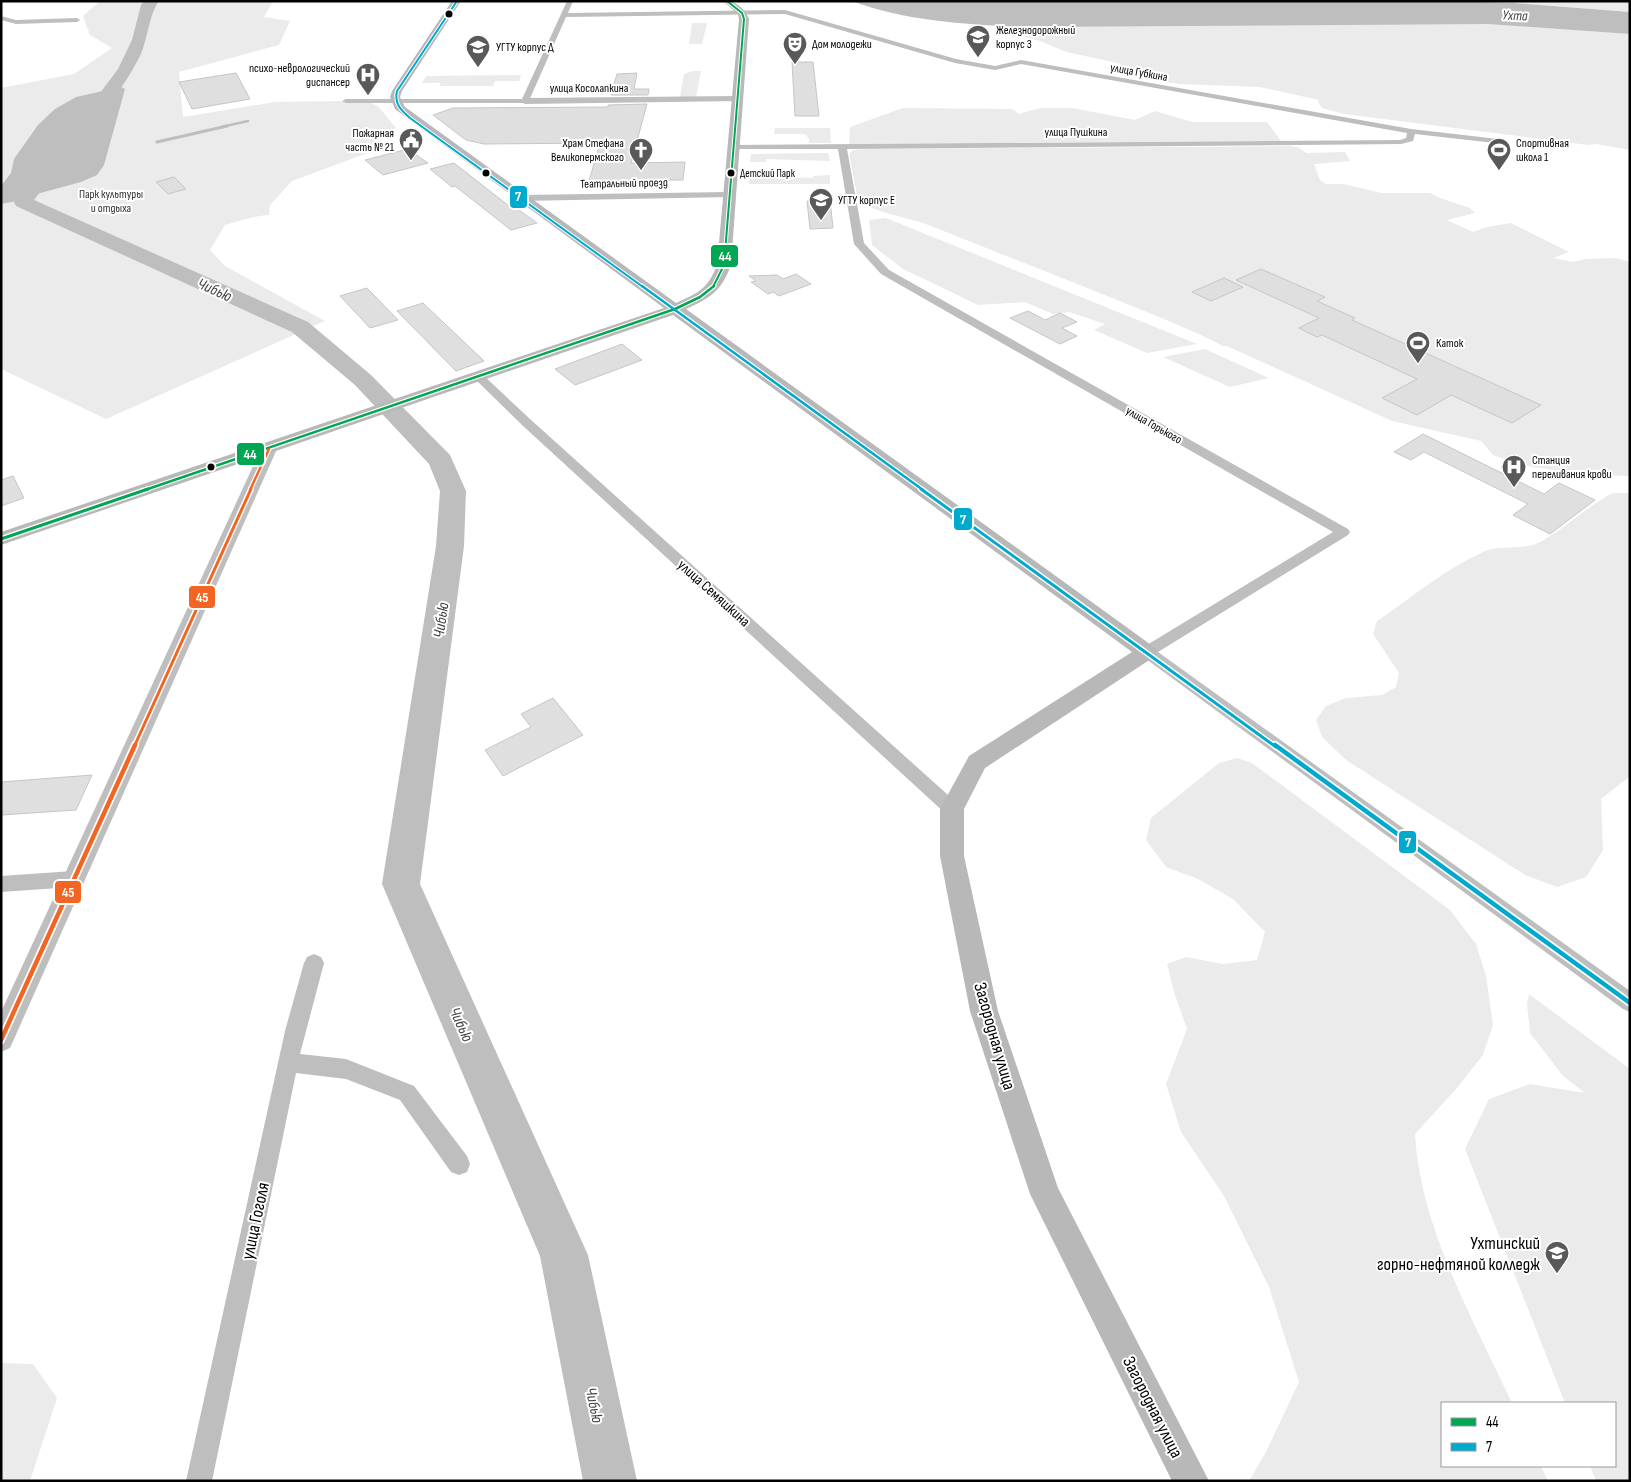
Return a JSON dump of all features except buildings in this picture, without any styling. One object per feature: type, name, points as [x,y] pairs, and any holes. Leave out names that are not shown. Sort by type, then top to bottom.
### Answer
[{"type":"main road","points":[[458,1],[397,91],[396,102],[410,118],[1147,652]]},
{"type":"main road","points":[[1,539],[676,309],[707,294],[718,283],[724,264],[728,195],[744,19],[742,13],[727,1]]},
{"type":"main road","name":"Загородная улица","points":[[1147,652],[976,762],[952,809],[952,856],[984,1011],[1044,1194],[1191,1481]]},
{"type":"street","points":[[525,101],[570,1]]},
{"type":"street","name":"улица Губкина","points":[[563,15],[785,12],[955,61],[995,68],[1020,62],[1411,131],[1495,141]]},
{"type":"street","points":[[1,18],[16,22],[78,20]]},
{"type":"street","name":"улица Косолапкина","points":[[346,101],[736,99]]},
{"type":"street","name":"улица Косолапкина","points":[[410,118],[413,112],[421,107],[441,102]]},
{"type":"street","name":"улица Пушкина","points":[[733,147],[1401,142],[1410,139],[1411,131]]},
{"type":"street","name":"улица Горького","points":[[842,146],[859,244],[885,272],[1343,532],[1147,652]]},
{"type":"street","name":"Театральный проезд","points":[[521,198],[728,195]]},
{"type":"street","name":"улица Семяшкина","points":[[478,376],[526,422],[952,809]]},
{"type":"street","points":[[1,1040],[269,449]]},
{"type":"street","points":[[1147,652],[1630,1003]]},
{"type":"street","points":[[1,884],[73,879]]},
{"type":"street","name":"улица Гоголя","points":[[199,1481],[289,1062],[314,963]]},
{"type":"street","points":[[289,1062],[346,1069],[407,1093],[459,1164]]},
{"type":"green space","name":"Парк культуры и отдыха","points":[[100,1],[273,1],[264,17],[290,21],[279,45],[179,72],[183,117],[275,102],[339,101],[371,103],[378,106],[396,128],[374,134],[381,148],[292,181],[270,205],[269,215],[225,225],[210,250],[225,266],[325,321],[106,419],[1,369],[1,88],[74,74],[112,48],[90,35],[83,16]]},
{"type":"green space","points":[[1451,1],[1630,1],[1630,12],[1514,3]]},
{"type":"green space","points":[[692,23],[707,23],[702,44],[689,44]]},
{"type":"green space","points":[[1487,24],[1630,34],[1630,150],[1596,144],[1588,145],[1344,114],[1322,108],[1318,102],[1319,100],[1260,87],[1179,84],[1153,80],[1139,75],[1118,63],[1066,52],[1040,41],[1009,33],[1001,28],[1039,25]]},
{"type":"green space","points":[[701,71],[696,97],[680,97],[684,74]]},
{"type":"green space","points":[[521,75],[519,81],[495,81],[493,86],[439,86],[441,83],[422,83],[426,76]]},
{"type":"green space","points":[[903,108],[1012,109],[1019,114],[1040,108],[1072,108],[1135,120],[1155,111],[1192,122],[1267,122],[1281,141],[849,144],[850,127]]},
{"type":"green space","points":[[775,128],[830,128],[831,143],[809,143],[809,139],[805,134],[774,134]]},
{"type":"green space","points":[[1298,147],[1306,153],[1345,152],[1350,161],[1314,164],[1320,180],[1326,184],[1344,184],[1381,193],[1430,193],[1470,208],[1475,213],[1447,220],[1473,232],[1487,227],[1511,223],[1569,252],[1553,258],[1573,262],[1586,259],[1616,258],[1630,262],[1630,476],[1580,474],[1521,465],[1493,455],[1481,441],[1392,421],[1160,317],[924,223],[862,204],[858,200],[849,154],[853,150],[865,149]]},
{"type":"green space","points":[[828,153],[830,161],[766,159],[766,162],[750,162],[751,154]]},
{"type":"green space","points":[[830,175],[830,184],[749,184],[749,176],[813,178],[813,176]]},
{"type":"green space","points":[[886,218],[1197,344],[1147,353],[1094,330],[1105,324],[1069,312],[1053,314],[1025,302],[978,305],[903,269],[872,245],[869,220]]},
{"type":"green space","points":[[1205,349],[1269,378],[1230,387],[1163,357]]},
{"type":"green space","points":[[1613,493],[1630,493],[1630,776],[1601,799],[1603,850],[1586,877],[1557,887],[1525,875],[1346,760],[1322,737],[1316,720],[1326,706],[1346,698],[1382,695],[1396,687],[1399,673],[1373,634],[1377,621],[1442,575],[1469,559],[1497,548],[1526,546],[1540,542]]},
{"type":"green space","points":[[1237,758],[1252,763],[1450,910],[1476,944],[1486,976],[1493,1025],[1483,1055],[1457,1088],[1415,1134],[1419,1169],[1438,1238],[1465,1305],[1512,1402],[1441,1402],[1441,1467],[1541,1467],[1548,1481],[1249,1481],[1266,1452],[1299,1382],[1269,1287],[1224,1196],[1181,1132],[1166,1084],[1187,1029],[1174,992],[1167,964],[1186,957],[1223,964],[1257,960],[1265,932],[1233,899],[1198,879],[1166,867],[1146,840],[1151,818],[1219,763]]},
{"type":"green space","name":"Ухтинский горно-нефтяной колледж","points":[[1529,994],[1630,1069],[1630,1481],[1596,1481],[1590,1467],[1616,1467],[1616,1402],[1565,1402],[1465,1149],[1489,1099],[1530,1084],[1585,1093],[1563,1076],[1530,1033],[1527,1004]]},
{"type":"green space","points":[[1,1363],[33,1364],[57,1398],[30,1481],[1,1481]]},
{"type":"water","name":"Ухта","points":[[852,1],[1451,1],[1514,3],[1630,12],[1630,34],[1487,24],[1019,27],[956,23],[913,17],[872,8]]},
{"type":"water","points":[[121,87],[125,89],[104,165],[97,175],[81,182],[33,195],[32,198],[1,204],[1,186],[11,173],[14,159],[38,125],[55,109],[76,97]]},
{"type":"waterway","name":"Чибью","points":[[85,124],[117,82],[133,55],[148,5],[153,1]]},
{"type":"waterway","points":[[221,127],[248,121]]},
{"type":"waterway","points":[[157,142],[227,126]]},
{"type":"waterway","name":"Чибью","points":[[53,163],[23,202],[300,327],[363,380],[441,461],[453,491],[450,546],[401,884],[564,1255],[610,1481]]},
{"type":"transit line","name":"7","points":[[457,1],[397,91],[397,103],[410,118],[1630,1003]]},
{"type":"transit line","name":"44","points":[[1,539],[675,309],[706,293],[716,283],[724,265],[744,19],[742,13],[727,1]]},
{"type":"transit line","name":"45","points":[[1,1040],[269,449]]},
{"type":"place","name":"Железнодорожный корпус 3","points":[[978,58]]},
{"type":"place","name":"Дом молодежи","points":[[795,65]]},
{"type":"place","name":"УГТУ корпус Д","points":[[478,68]]},
{"type":"place","name":"психо-неврологический диспансер","points":[[368,96]]},
{"type":"place","name":"Пожарная часть № 21","points":[[411,161]]},
{"type":"place","name":"Храм Стефана Великопермского","points":[[641,171]]},
{"type":"place","name":"Спортивная школа 1","points":[[1499,171]]},
{"type":"place","name":"Детский Парк","points":[[731,173]]},
{"type":"place","name":"УГТУ корпус Е","points":[[821,221]]},
{"type":"place","name":"Каток","points":[[1418,364]]},
{"type":"place","name":"Станция переливания крови","points":[[1514,488]]},
{"type":"place","name":"Ухтинский горно-нефтяной колледж","points":[[1557,1274]]}]
